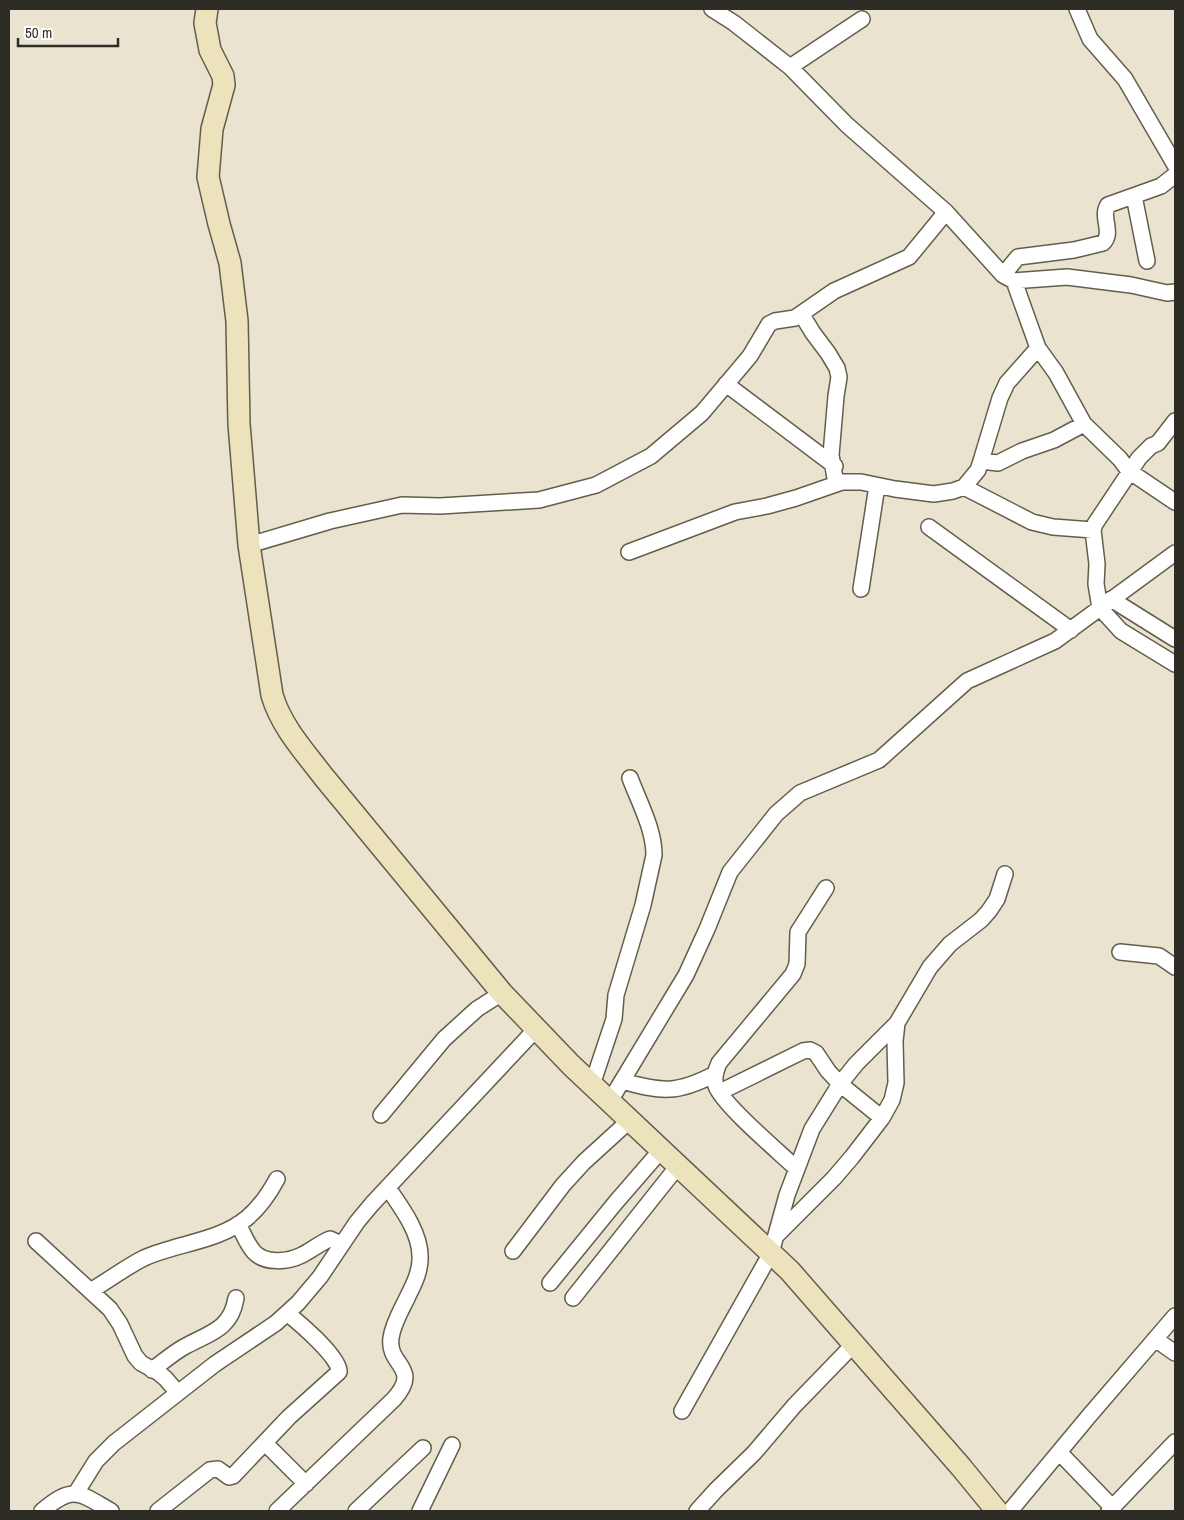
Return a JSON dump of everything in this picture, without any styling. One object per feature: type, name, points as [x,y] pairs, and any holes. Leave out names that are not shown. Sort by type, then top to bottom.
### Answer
[{"type":"street","points":[[207,9],[205,23],[210,50],[223,76],[224,85],[212,129],[208,177],[230,263],[237,321],[239,424],[249,545],[272,695],[281,718],[295,740],[502,993],[629,1121],[662,1149],[678,1166],[774,1244],[790,1271],[997,1511]]},
{"type":"street","points":[[712,9],[734,23],[790,67],[847,125],[946,212],[1008,278],[1038,348],[1056,373],[1084,424],[1120,459],[1129,471],[1175,502]]},
{"type":"street","points":[[1076,9],[1090,39],[1125,79],[1175,165]]},
{"type":"street","points":[[790,67],[862,19]]},
{"type":"street","points":[[1008,278],[1018,257],[1074,250],[1103,243],[1108,235],[1106,208],[1108,205],[1161,186],[1175,175]]},
{"type":"street","points":[[1134,196],[1147,261]]},
{"type":"street","points":[[249,545],[330,521],[402,505],[440,506],[539,500],[596,485],[651,456],[702,413],[750,356],[769,324],[802,315],[834,291],[909,257],[946,212]]},
{"type":"street","points":[[1008,278],[1067,277],[1131,285],[1167,293],[1175,292]]},
{"type":"street","points":[[802,315],[828,353],[840,377],[836,396],[831,463]]},
{"type":"street","points":[[629,552],[735,512],[796,498],[843,482],[934,494],[943,494],[964,487],[978,470],[982,461],[1006,383],[1038,348]]},
{"type":"street","points":[[726,384],[831,463],[843,482]]},
{"type":"street","points":[[982,461],[998,463],[1022,451],[1054,440],[1084,424]]},
{"type":"street","points":[[1173,430],[1138,458],[1094,524],[1093,530],[1097,564],[1096,584],[1121,631],[1175,664]]},
{"type":"street","points":[[861,589],[877,486]]},
{"type":"street","points":[[964,487],[1032,522],[1053,528],[1093,530]]},
{"type":"street","points":[[929,527],[1071,630]]},
{"type":"street","points":[[610,1101],[686,975],[708,929],[730,872],[776,814],[800,793],[879,760],[968,681],[1055,642],[1175,553]]},
{"type":"street","points":[[1106,604],[1175,640]]},
{"type":"street","points":[[592,1085],[614,1019],[616,995],[643,905],[654,855],[654,846],[645,817],[630,778]]},
{"type":"street","points":[[774,1244],[787,1195],[812,1129],[840,1084],[856,1064],[897,1023],[930,967],[950,944],[981,920],[989,911],[997,899],[1004,874]]},
{"type":"street","points":[[797,1169],[732,1108],[716,1085],[715,1074],[719,1063],[793,974],[797,964],[798,932],[826,888]]},
{"type":"street","points":[[1120,952],[1159,956],[1175,967]]},
{"type":"street","points":[[381,1115],[444,1039],[477,1009],[502,993]]},
{"type":"street","points":[[682,1411],[774,1244],[852,1157],[882,1118],[892,1100],[896,1082],[895,1042],[897,1023]]},
{"type":"street","points":[[76,1493],[96,1460],[108,1449],[178,1392],[242,1345],[276,1323],[287,1313],[320,1277],[357,1222],[536,1029]]},
{"type":"street","points":[[720,1092],[803,1051],[810,1050],[816,1054],[840,1084],[882,1118]]},
{"type":"street","points":[[622,1081],[652,1090],[671,1090],[686,1087],[715,1074]]},
{"type":"street","points":[[513,1251],[584,1162],[629,1121]]},
{"type":"street","points":[[550,1283],[662,1149]]},
{"type":"street","points":[[573,1298],[678,1166]]},
{"type":"street","points":[[92,1290],[144,1258],[174,1247],[205,1239],[238,1224],[265,1200],[277,1179]]},
{"type":"street","points":[[277,1511],[394,1399],[402,1390],[406,1381],[402,1368],[392,1351],[390,1340],[394,1326],[416,1279],[420,1256],[415,1234],[406,1214],[388,1188]]},
{"type":"street","points":[[238,1224],[250,1248],[259,1256],[265,1258],[288,1260],[300,1256],[330,1239],[342,1244]]},
{"type":"street","points":[[36,1241],[110,1308],[135,1356],[141,1363],[166,1378],[178,1392]]},
{"type":"street","points":[[152,1370],[177,1351],[222,1327],[235,1308],[236,1298]]},
{"type":"street","points":[[158,1511],[210,1470],[218,1469],[229,1477],[234,1476],[289,1417],[339,1372],[338,1364],[322,1345],[287,1313]]},
{"type":"street","points":[[1010,1511],[1175,1316]]},
{"type":"street","points":[[1155,1339],[1175,1353]]},
{"type":"street","points":[[697,1511],[754,1453],[794,1406],[854,1344]]},
{"type":"street","points":[[1059,1452],[1111,1509],[1175,1442]]},
{"type":"street","points":[[265,1443],[306,1484]]},
{"type":"street","points":[[420,1511],[452,1445]]},
{"type":"street","points":[[356,1511],[424,1448]]},
{"type":"street","points":[[42,1511],[62,1497],[76,1493],[87,1496],[111,1511]]}]
